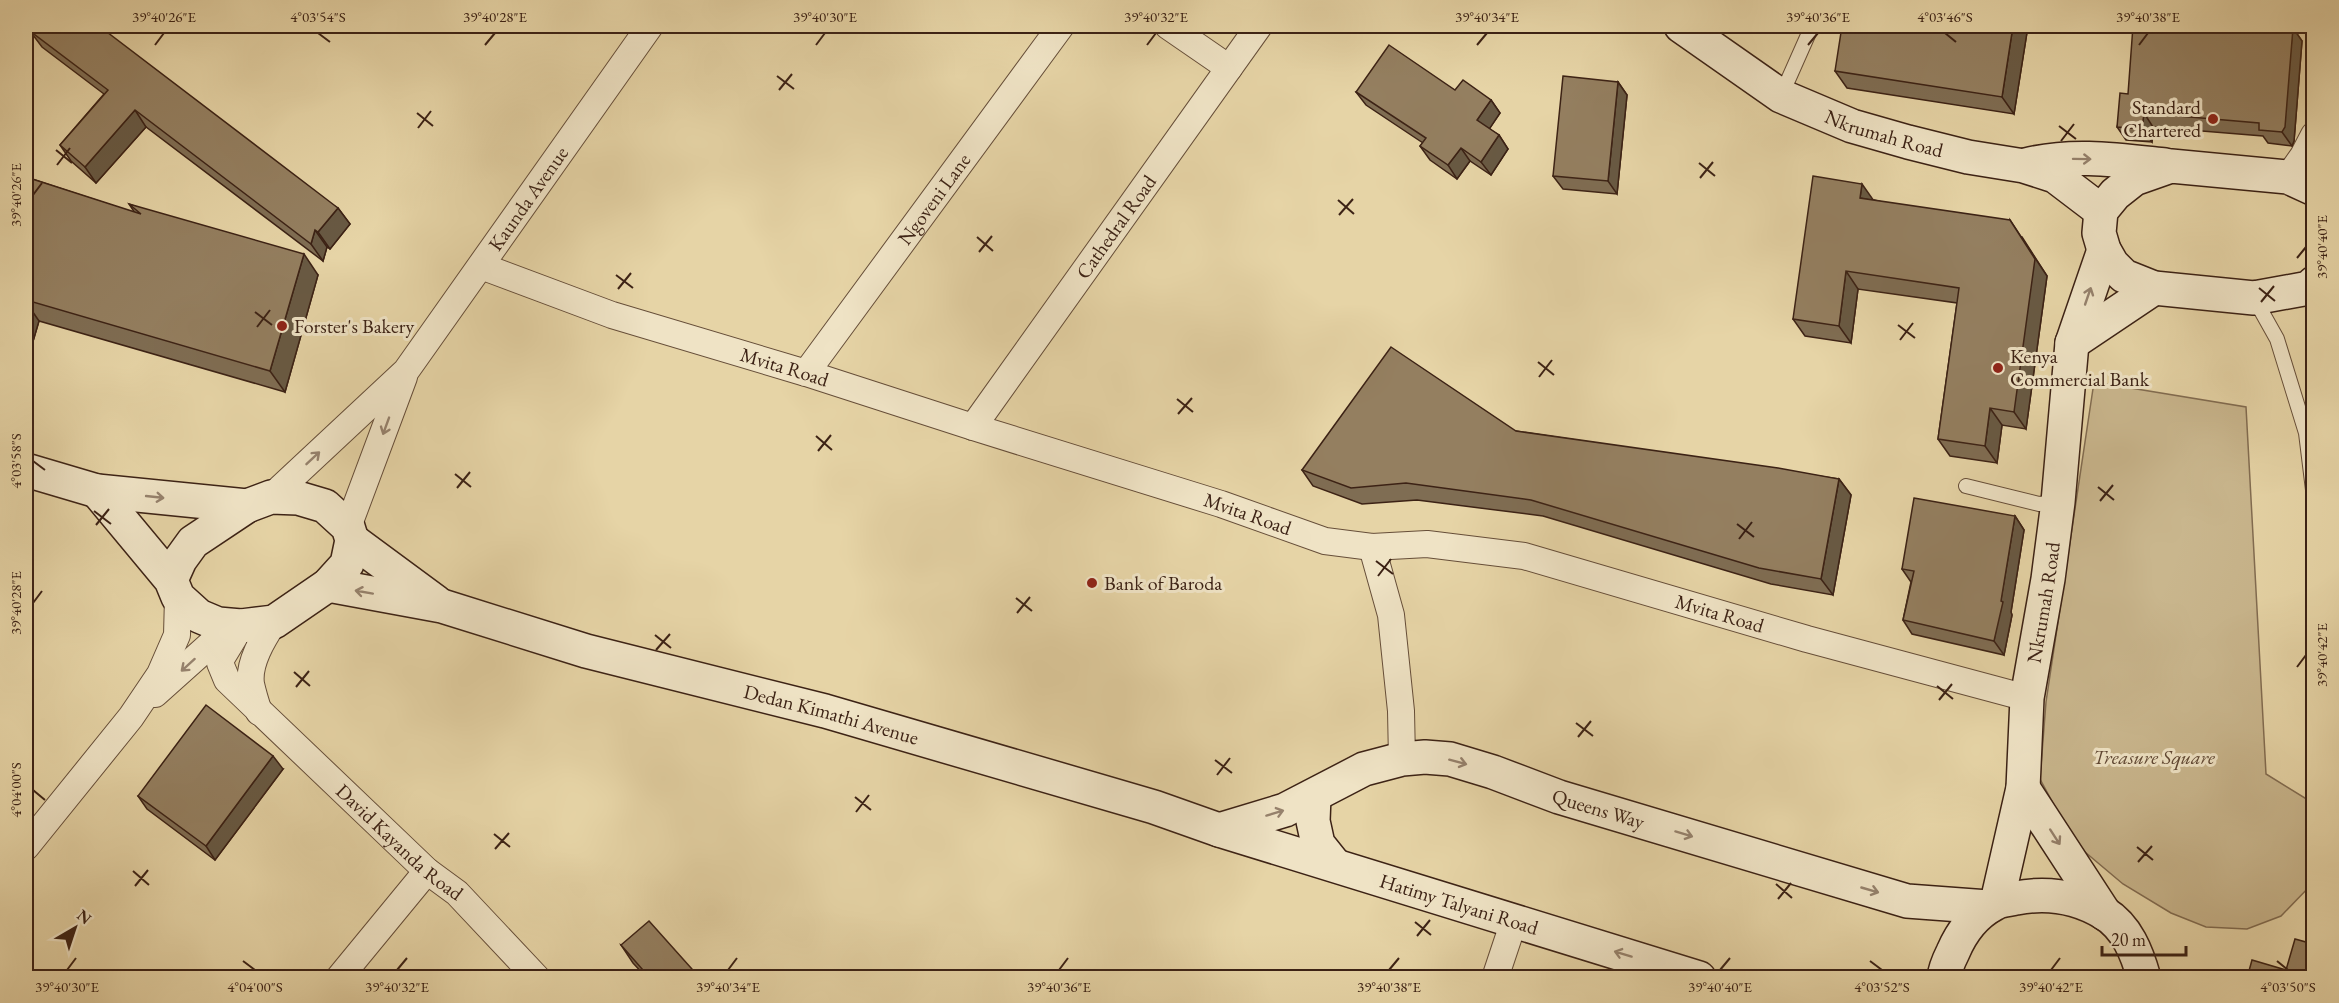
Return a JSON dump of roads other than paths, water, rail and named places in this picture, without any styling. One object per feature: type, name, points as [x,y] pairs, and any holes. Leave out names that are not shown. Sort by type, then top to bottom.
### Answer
[{"type":"street","name":"Kaunda Avenue","points":[[406,371],[650,26]]},
{"type":"street","name":"Ngoveni Lane","points":[[806,373],[1061,26]]},
{"type":"street","points":[[1168,26],[1229,68]]},
{"type":"street","name":"Cathedral Road","points":[[973,428],[1259,26]]},
{"type":"street","name":"Nkrumah Road","points":[[1681,26],[1781,96],[1852,126],[1968,157],[2024,166],[2055,176],[2101,211]]},
{"type":"street","points":[[2024,166],[2047,160],[2078,158],[2119,160],[2301,183],[2303,156],[2313,135]]},
{"type":"street","points":[[2171,166],[2134,179],[2115,194],[2101,211],[2099,233],[2104,250],[2112,264],[2124,276],[2154,288],[2254,298],[2309,288],[2313,283]]},
{"type":"street","name":"Nkrumah Road","points":[[1992,905],[2024,788],[2027,698],[2048,579],[2058,502],[2072,343],[2104,250]]},
{"type":"street","name":"Mvita Road","points":[[481,266],[612,315],[806,373],[973,428],[1221,504],[1325,542],[1372,547],[1427,544],[1524,556],[1806,639],[2027,698]]},
{"type":"street","points":[[2072,343],[2154,288]]},
{"type":"street","points":[[26,847],[131,717],[160,674],[177,635],[174,589],[180,560],[193,542],[259,502],[406,371]]},
{"type":"street","points":[[259,712],[251,683],[252,667],[256,655],[274,622],[328,585],[347,564],[350,533],[406,371]]},
{"type":"street","points":[[26,470],[97,491],[259,502],[298,498],[325,506],[350,533]]},
{"type":"street","points":[[97,491],[174,589],[199,616],[218,624],[236,626],[274,622]]},
{"type":"street","name":"Dedan Kimathi Avenue","points":[[350,533],[442,606]]},
{"type":"street","points":[[1372,547],[1391,615],[1401,711],[1402,759]]},
{"type":"street","name":"Dedan Kimathi Avenue","points":[[328,585],[442,606],[586,651],[825,711],[1154,807],[1219,830]]},
{"type":"street","points":[[131,717],[236,626]]},
{"type":"street","name":"David Kayanda Road","points":[[236,626],[220,663],[227,681],[427,871],[457,893],[537,978]]},
{"type":"street","name":"Queens Way","points":[[1219,830],[1285,810],[1364,769],[1402,759],[1425,757],[1450,759],[1559,797],[1907,901],[1992,905],[2036,894],[2072,898],[2105,914]]},
{"type":"street","points":[[2024,788],[2105,914],[2128,939],[2137,954],[2144,978]]},
{"type":"street","points":[[1314,796],[1313,821],[1318,844],[1334,864]]},
{"type":"street","name":"Hatimy Talyani Road","points":[[1219,830],[1699,978]]},
{"type":"street","points":[[339,978],[427,871]]},
{"type":"street","points":[[1944,978],[1960,934],[1992,905]]},
{"type":"street","points":[[1495,978],[1514,921]]},
{"type":"lane","points":[[1781,96],[1812,26]]},
{"type":"lane","points":[[2254,298],[2277,339],[2306,433],[2313,498]]},
{"type":"lane","points":[[1966,486],[2039,504],[2058,502]]},
{"type":"place","name":"Standard Chartered","points":[[2213,119]]},
{"type":"place","name":"Forster's Bakery","points":[[282,326]]},
{"type":"place","name":"Kenya Commercial Bank","points":[[1998,368]]},
{"type":"place","name":"Bank of Baroda","points":[[1092,583]]},
{"type":"park label","name":"Treasure Square","points":[[2154,757]]}]
